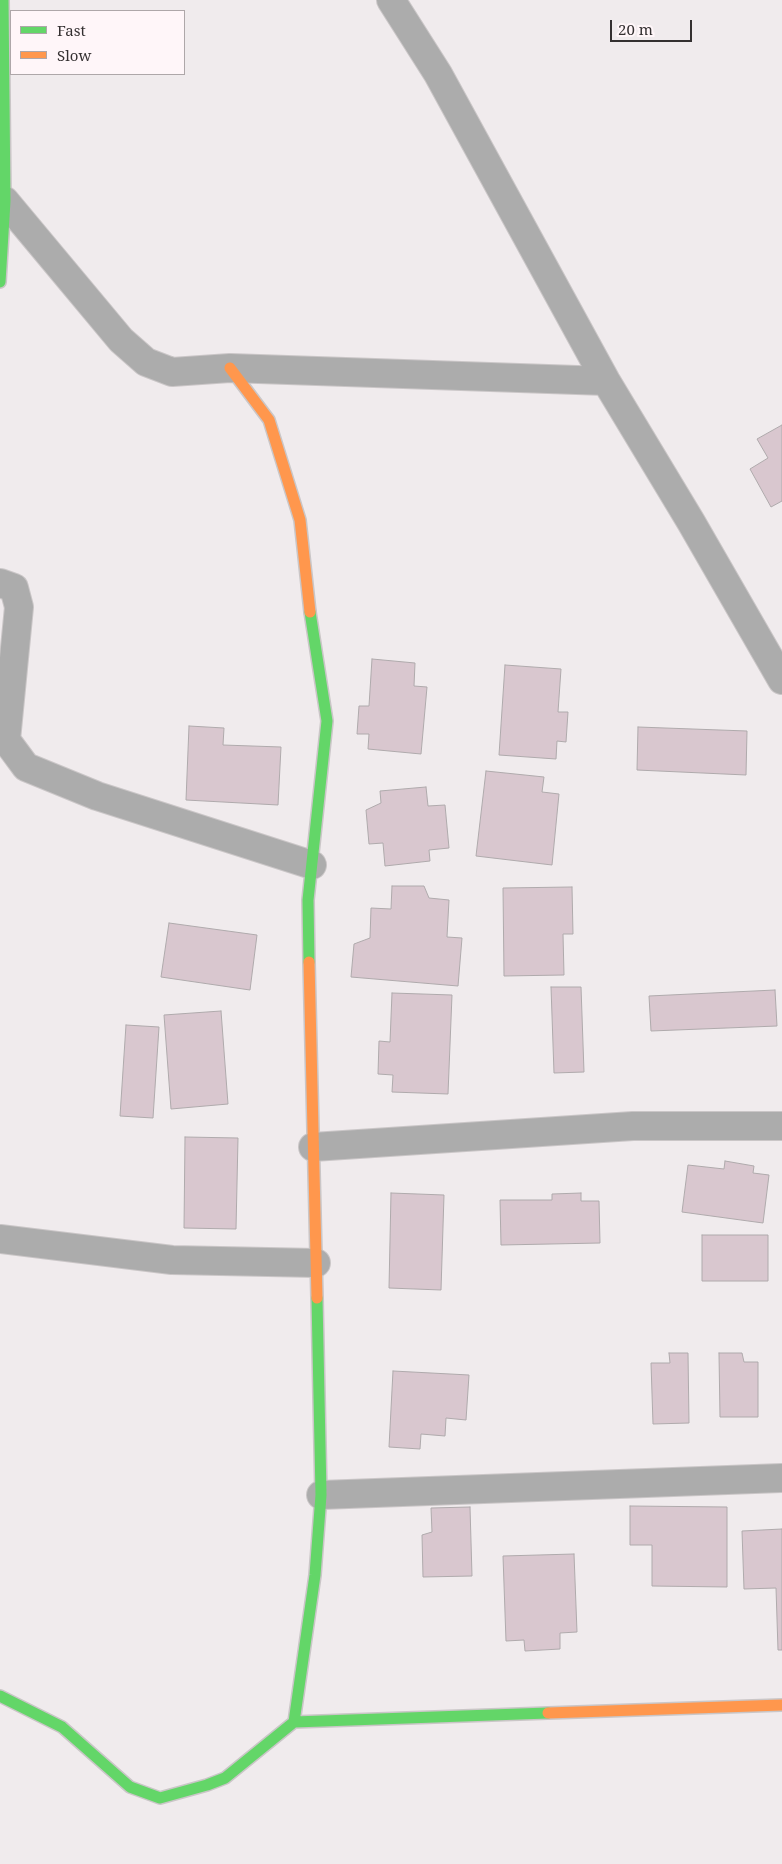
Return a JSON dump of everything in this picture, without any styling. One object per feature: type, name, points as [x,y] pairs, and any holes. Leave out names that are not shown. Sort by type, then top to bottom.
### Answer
[{"type":"street","points":[[0,282],[5,201],[3,0]]},
{"type":"street","points":[[392,0],[438,74],[606,381],[691,522],[782,680]]},
{"type":"street","points":[[5,201],[121,340],[146,362],[172,372],[230,368],[606,381]]},
{"type":"street","points":[[230,368],[269,420],[300,520],[310,615],[327,721],[308,900],[321,1495],[315,1575],[294,1722]]},
{"type":"street","points":[[0,584],[14,588],[19,607],[6,740],[26,766],[97,796],[312,865]]},
{"type":"street","points":[[313,1147],[633,1126],[782,1126]]},
{"type":"street","points":[[0,1239],[172,1260],[316,1263]]},
{"type":"street","points":[[321,1495],[782,1478]]},
{"type":"street","points":[[0,1696],[62,1727],[130,1787],[160,1798],[225,1778],[294,1722],[782,1705]]},
{"type":"building","points":[[782,425],[782,501],[771,507],[750,469],[768,458],[757,439]]},
{"type":"building","points":[[372,659],[415,663],[414,686],[427,687],[421,754],[368,749],[369,734],[357,734],[359,706],[369,706]]},
{"type":"building","points":[[505,665],[561,669],[558,712],[568,712],[566,742],[557,741],[556,759],[499,755]]},
{"type":"building","points":[[189,726],[224,728],[223,745],[281,747],[278,805],[186,800]]},
{"type":"building","points":[[638,727],[747,731],[746,775],[637,770]]},
{"type":"building","points":[[486,771],[544,777],[542,792],[559,794],[552,865],[476,856]]},
{"type":"building","points":[[426,787],[428,806],[445,805],[449,848],[429,850],[430,861],[385,866],[383,843],[369,844],[366,810],[381,803],[380,791]]},
{"type":"building","points":[[392,886],[424,886],[429,898],[449,900],[447,937],[462,938],[458,986],[351,977],[354,944],[370,938],[371,908],[391,909]]},
{"type":"building","points":[[572,887],[573,934],[563,934],[564,975],[504,976],[503,888]]},
{"type":"building","points":[[169,923],[257,935],[250,990],[161,977]]},
{"type":"building","points":[[551,987],[581,987],[584,1072],[554,1073]]},
{"type":"building","points":[[775,990],[777,1026],[651,1031],[649,996]]},
{"type":"building","points":[[392,993],[452,995],[448,1094],[392,1092],[393,1075],[378,1074],[379,1041],[390,1042]]},
{"type":"building","points":[[221,1011],[228,1104],[171,1109],[164,1015]]},
{"type":"building","points":[[126,1025],[159,1027],[153,1118],[120,1116]]},
{"type":"building","points":[[185,1137],[238,1138],[236,1229],[184,1228]]},
{"type":"building","points":[[725,1161],[754,1166],[753,1173],[769,1175],[763,1223],[682,1212],[688,1165],[724,1169]]},
{"type":"building","points":[[391,1193],[444,1195],[441,1290],[389,1288]]},
{"type":"building","points":[[581,1193],[581,1201],[599,1201],[600,1243],[501,1245],[500,1200],[552,1200],[552,1194]]},
{"type":"building","points":[[702,1235],[768,1235],[768,1281],[702,1281]]},
{"type":"building","points":[[669,1353],[688,1353],[689,1423],[653,1424],[651,1363],[670,1363]]},
{"type":"building","points":[[719,1353],[742,1353],[744,1362],[758,1362],[758,1417],[720,1417]]},
{"type":"building","points":[[393,1371],[469,1375],[466,1420],[446,1418],[445,1436],[421,1434],[420,1449],[389,1447]]},
{"type":"building","points":[[630,1506],[727,1507],[727,1587],[652,1586],[652,1545],[630,1545]]},
{"type":"building","points":[[470,1507],[472,1576],[423,1577],[422,1535],[432,1532],[431,1508]]},
{"type":"building","points":[[782,1529],[782,1650],[778,1650],[776,1588],[744,1589],[742,1531]]},
{"type":"building","points":[[574,1554],[577,1632],[560,1633],[560,1649],[525,1651],[524,1640],[506,1641],[503,1556]]},
{"type":"traffic: fast","points":[[0,282],[5,201],[3,0]]},
{"type":"traffic: fast","points":[[309,962],[308,900],[327,721],[310,612]]},
{"type":"traffic: fast","points":[[294,1722],[315,1575],[321,1495],[317,1298]]},
{"type":"traffic: fast","points":[[0,1696],[62,1727],[130,1787],[160,1798],[225,1778],[294,1722],[548,1713]]},
{"type":"traffic: slow","points":[[230,368],[269,420],[300,520],[310,612]]},
{"type":"traffic: slow","points":[[309,962],[317,1298]]},
{"type":"traffic: slow","points":[[548,1713],[782,1705]]}]
